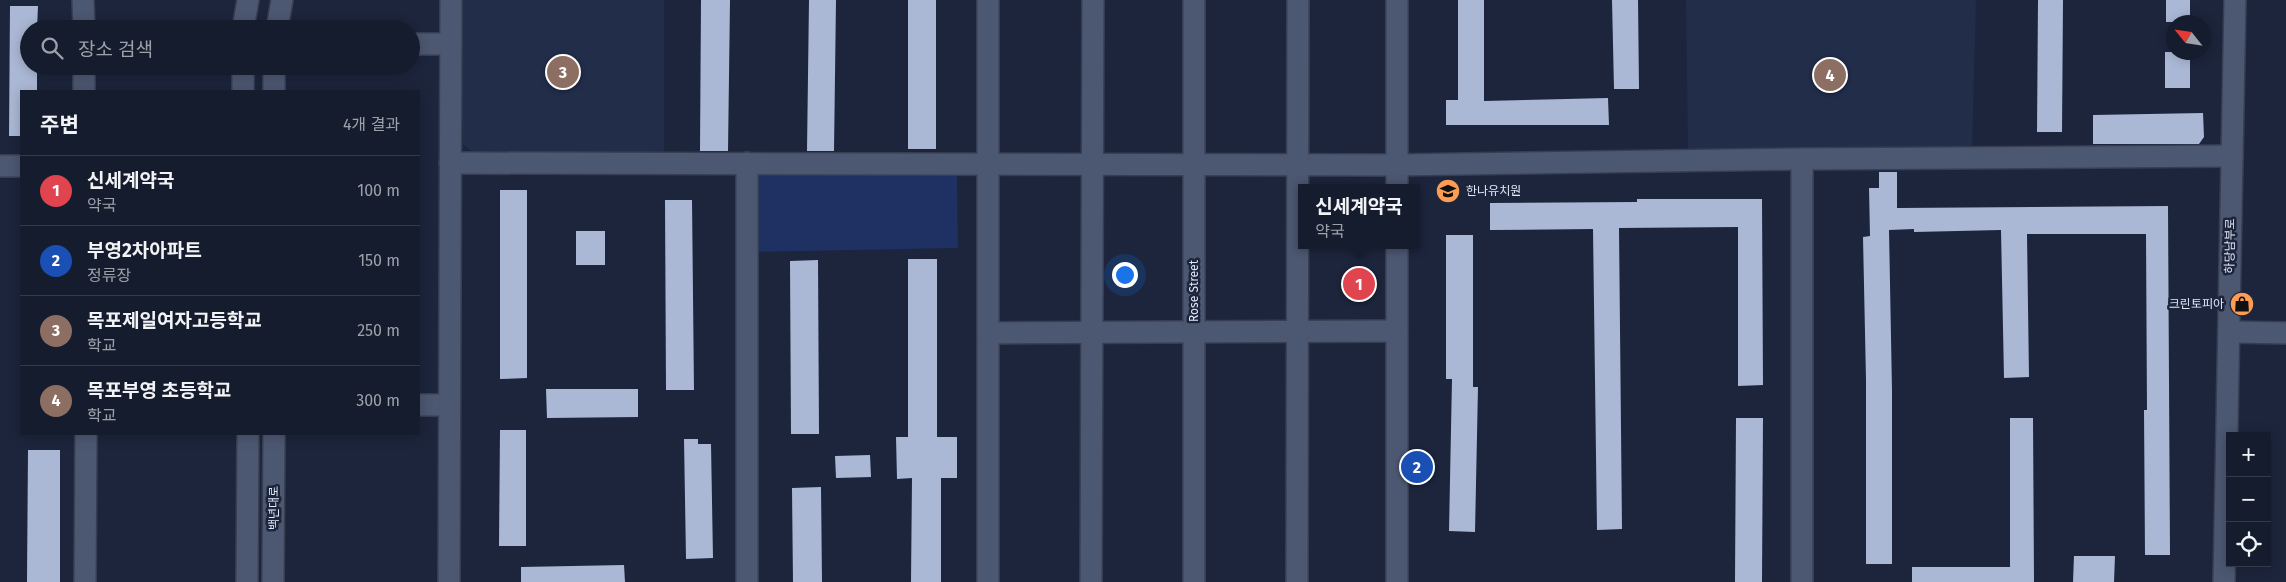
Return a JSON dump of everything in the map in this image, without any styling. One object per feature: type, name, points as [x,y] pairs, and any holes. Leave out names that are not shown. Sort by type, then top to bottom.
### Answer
[{"type":"street","points":[[83,0],[84,20]]},
{"type":"street","points":[[240,0],[242,20]]},
{"type":"street","points":[[244,20],[248,0]]},
{"type":"street","points":[[268,0],[271,20]]},
{"type":"street","points":[[279,20],[282,0]]},
{"type":"street","points":[[449,582],[451,0]]},
{"type":"street","points":[[988,0],[988,582]]},
{"type":"street","points":[[1091,582],[1093,0]]},
{"type":"street","name":"Rose Street","points":[[1194,0],[1194,582]]},
{"type":"street","points":[[1297,582],[1298,0]]},
{"type":"street","points":[[1397,0],[1397,184]]},
{"type":"street","name":"하당남부로","points":[[2224,582],[2235,0]]},
{"type":"street","points":[[420,44],[451,44]]},
{"type":"street","points":[[84,75],[84,90]]},
{"type":"street","points":[[243,75],[243,90]]},
{"type":"street","points":[[274,75],[274,90]]},
{"type":"street","points":[[450,163],[988,162],[1397,165],[1802,159],[2232,156]]},
{"type":"street","points":[[1802,159],[1802,582]]},
{"type":"street","points":[[747,163],[747,582]]},
{"type":"street","points":[[0,166],[20,166]]},
{"type":"street","points":[[1397,249],[1397,582]]},
{"type":"street","points":[[988,333],[1397,331]]},
{"type":"street","points":[[2228,332],[2286,333]]},
{"type":"street","points":[[420,405],[449,405]]},
{"type":"street","points":[[85,582],[86,435]]},
{"type":"street","points":[[247,582],[248,435]]},
{"type":"street","name":"백년대로","points":[[273,582],[274,435]]},
{"type":"shaded area","points":[[460,0],[664,0],[664,155],[471,151],[463,144]]},
{"type":"shaded area","points":[[1686,0],[1976,0],[1972,150],[1688,152]]},
{"type":"shaded area","points":[[757,173],[957,174],[958,248],[754,252]]},
{"type":"building","points":[[701,0],[730,0],[728,151],[700,151]]},
{"type":"building","points":[[809,0],[836,0],[834,151],[807,151]]},
{"type":"building","points":[[908,0],[936,0],[936,149],[908,149]]},
{"type":"building","points":[[1458,0],[1484,0],[1484,101],[1608,98],[1609,125],[1446,125],[1446,100],[1458,100]]},
{"type":"building","points":[[1612,0],[1638,0],[1639,89],[1614,89]]},
{"type":"building","points":[[2038,0],[2063,0],[2062,132],[2037,132]]},
{"type":"building","points":[[2166,0],[2190,0],[2190,15],[2166,15]]},
{"type":"building","points":[[10,6],[38,6],[37,20],[20,20],[20,75],[37,75],[37,90],[20,90],[20,136],[9,136]]},
{"type":"building","points":[[2165,52],[2166,60],[2190,60],[2190,88],[2165,88]]},
{"type":"building","points":[[2203,113],[2204,137],[2199,144],[2093,144],[2093,115]]},
{"type":"building","points":[[1879,172],[1897,172],[1897,208],[2168,206],[2170,555],[2145,555],[2144,410],[2147,410],[2146,234],[2027,234],[2029,377],[2004,378],[2001,230],[1914,232],[1914,229],[1889,230],[1892,390],[1892,564],[1866,564],[1866,380],[1863,237],[1870,236],[1869,188],[1879,188]]},
{"type":"building","points":[[500,190],[527,190],[527,378],[500,379]]},
{"type":"building","points":[[1637,199],[1762,199],[1763,385],[1738,386],[1738,227],[1619,228],[1622,529],[1597,530],[1593,229],[1490,230],[1490,203],[1637,202]]},
{"type":"building","points":[[665,200],[692,200],[694,390],[666,390]]},
{"type":"building","points":[[576,231],[605,231],[605,265],[576,265]]},
{"type":"building","points":[[1446,235],[1473,235],[1473,387],[1478,387],[1475,532],[1449,531],[1452,379],[1446,379]]},
{"type":"building","points":[[908,259],[937,259],[937,437],[957,437],[957,478],[941,478],[941,582],[911,582],[912,478],[897,479],[896,437],[908,437]]},
{"type":"building","points":[[818,260],[819,434],[791,434],[790,261]]},
{"type":"building","points":[[546,389],[638,389],[638,417],[547,418]]},
{"type":"building","points":[[1736,418],[1763,418],[1762,582],[1735,582]]},
{"type":"building","points":[[2010,418],[2033,418],[2034,582],[1912,582],[1912,567],[2010,567]]},
{"type":"building","points":[[500,430],[526,430],[526,546],[499,546]]},
{"type":"building","points":[[684,439],[698,439],[698,444],[711,444],[713,558],[686,559]]},
{"type":"building","points":[[28,450],[60,450],[60,582],[27,582]]},
{"type":"building","points":[[870,455],[871,477],[836,478],[835,456]]},
{"type":"building","points":[[821,487],[822,582],[793,582],[792,488]]},
{"type":"building","points":[[2074,556],[2115,556],[2114,582],[2073,582]]},
{"type":"building","points":[[624,565],[625,582],[521,582],[521,567]]},
{"type":"place","name":"목포제일여자고등학교","points":[[563,72]]},
{"type":"place","name":"목포부영 초등학교","points":[[1830,75]]},
{"type":"place","name":"한나유치원","points":[[1448,191]]},
{"type":"place","name":"신세계약국","points":[[1359,284]]},
{"type":"place","name":"크린토피아","points":[[2242,304]]},
{"type":"place","name":"부영2차아파트","points":[[1417,467]]}]
